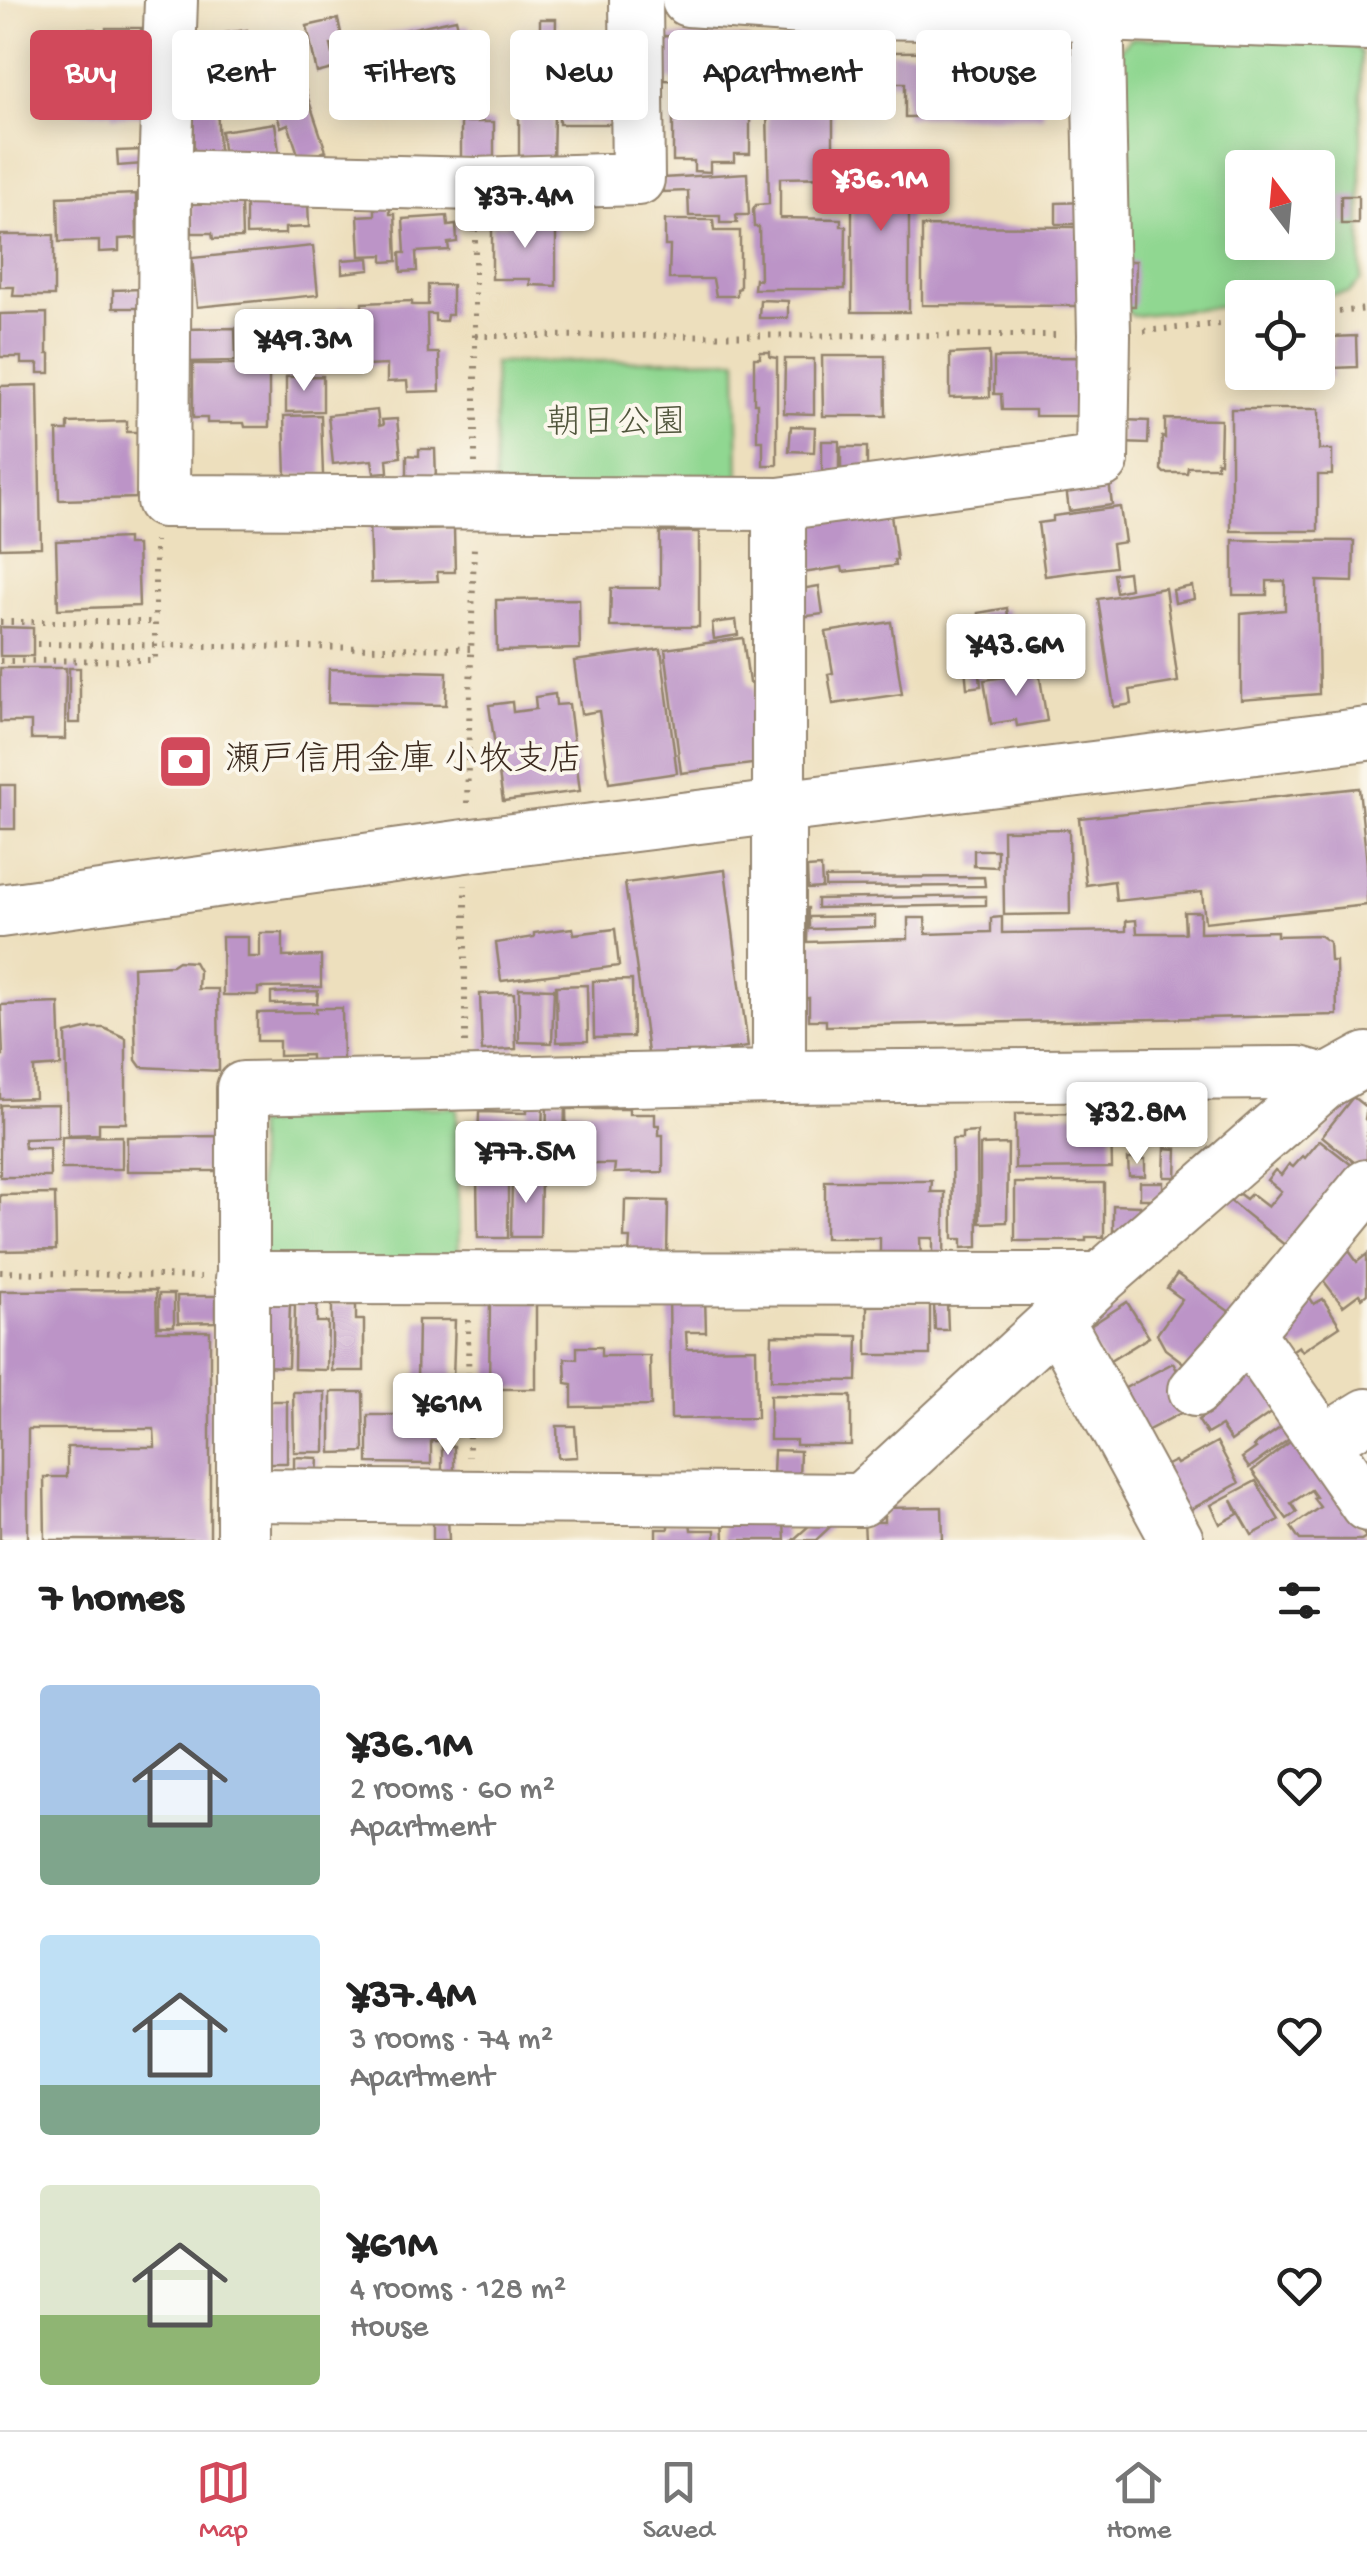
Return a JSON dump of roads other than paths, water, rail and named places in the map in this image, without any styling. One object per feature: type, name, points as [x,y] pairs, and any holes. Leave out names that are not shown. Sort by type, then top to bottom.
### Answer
[{"type":"street","points":[[171,0],[165,176],[163,500],[475,504],[779,504],[1102,460],[1104,335],[1097,8]]},
{"type":"street","points":[[165,176],[476,184],[638,179],[636,0]]},
{"type":"street","points":[[688,0],[1097,8],[1367,24]]},
{"type":"street","points":[[779,504],[780,1077]]},
{"type":"street","points":[[0,911],[466,846],[1367,734]]},
{"type":"street","points":[[1347,1070],[1100,1279],[861,1500],[469,1496],[243,1517],[243,1088],[1347,1070]]},
{"type":"street","points":[[1194,1390],[1367,1186]]},
{"type":"street","points":[[242,1278],[1100,1279]]},
{"type":"street","points":[[1056,1318],[1177,1540]]},
{"type":"street","points":[[1247,1332],[1367,1505]]},
{"type":"street","points":[[1323,1442],[1367,1415]]},
{"type":"place","name":"瀬戸信用金庫 小牧支店","points":[[186,762]]},
{"type":"park label","name":"朝日公園","points":[[616,425]]}]
